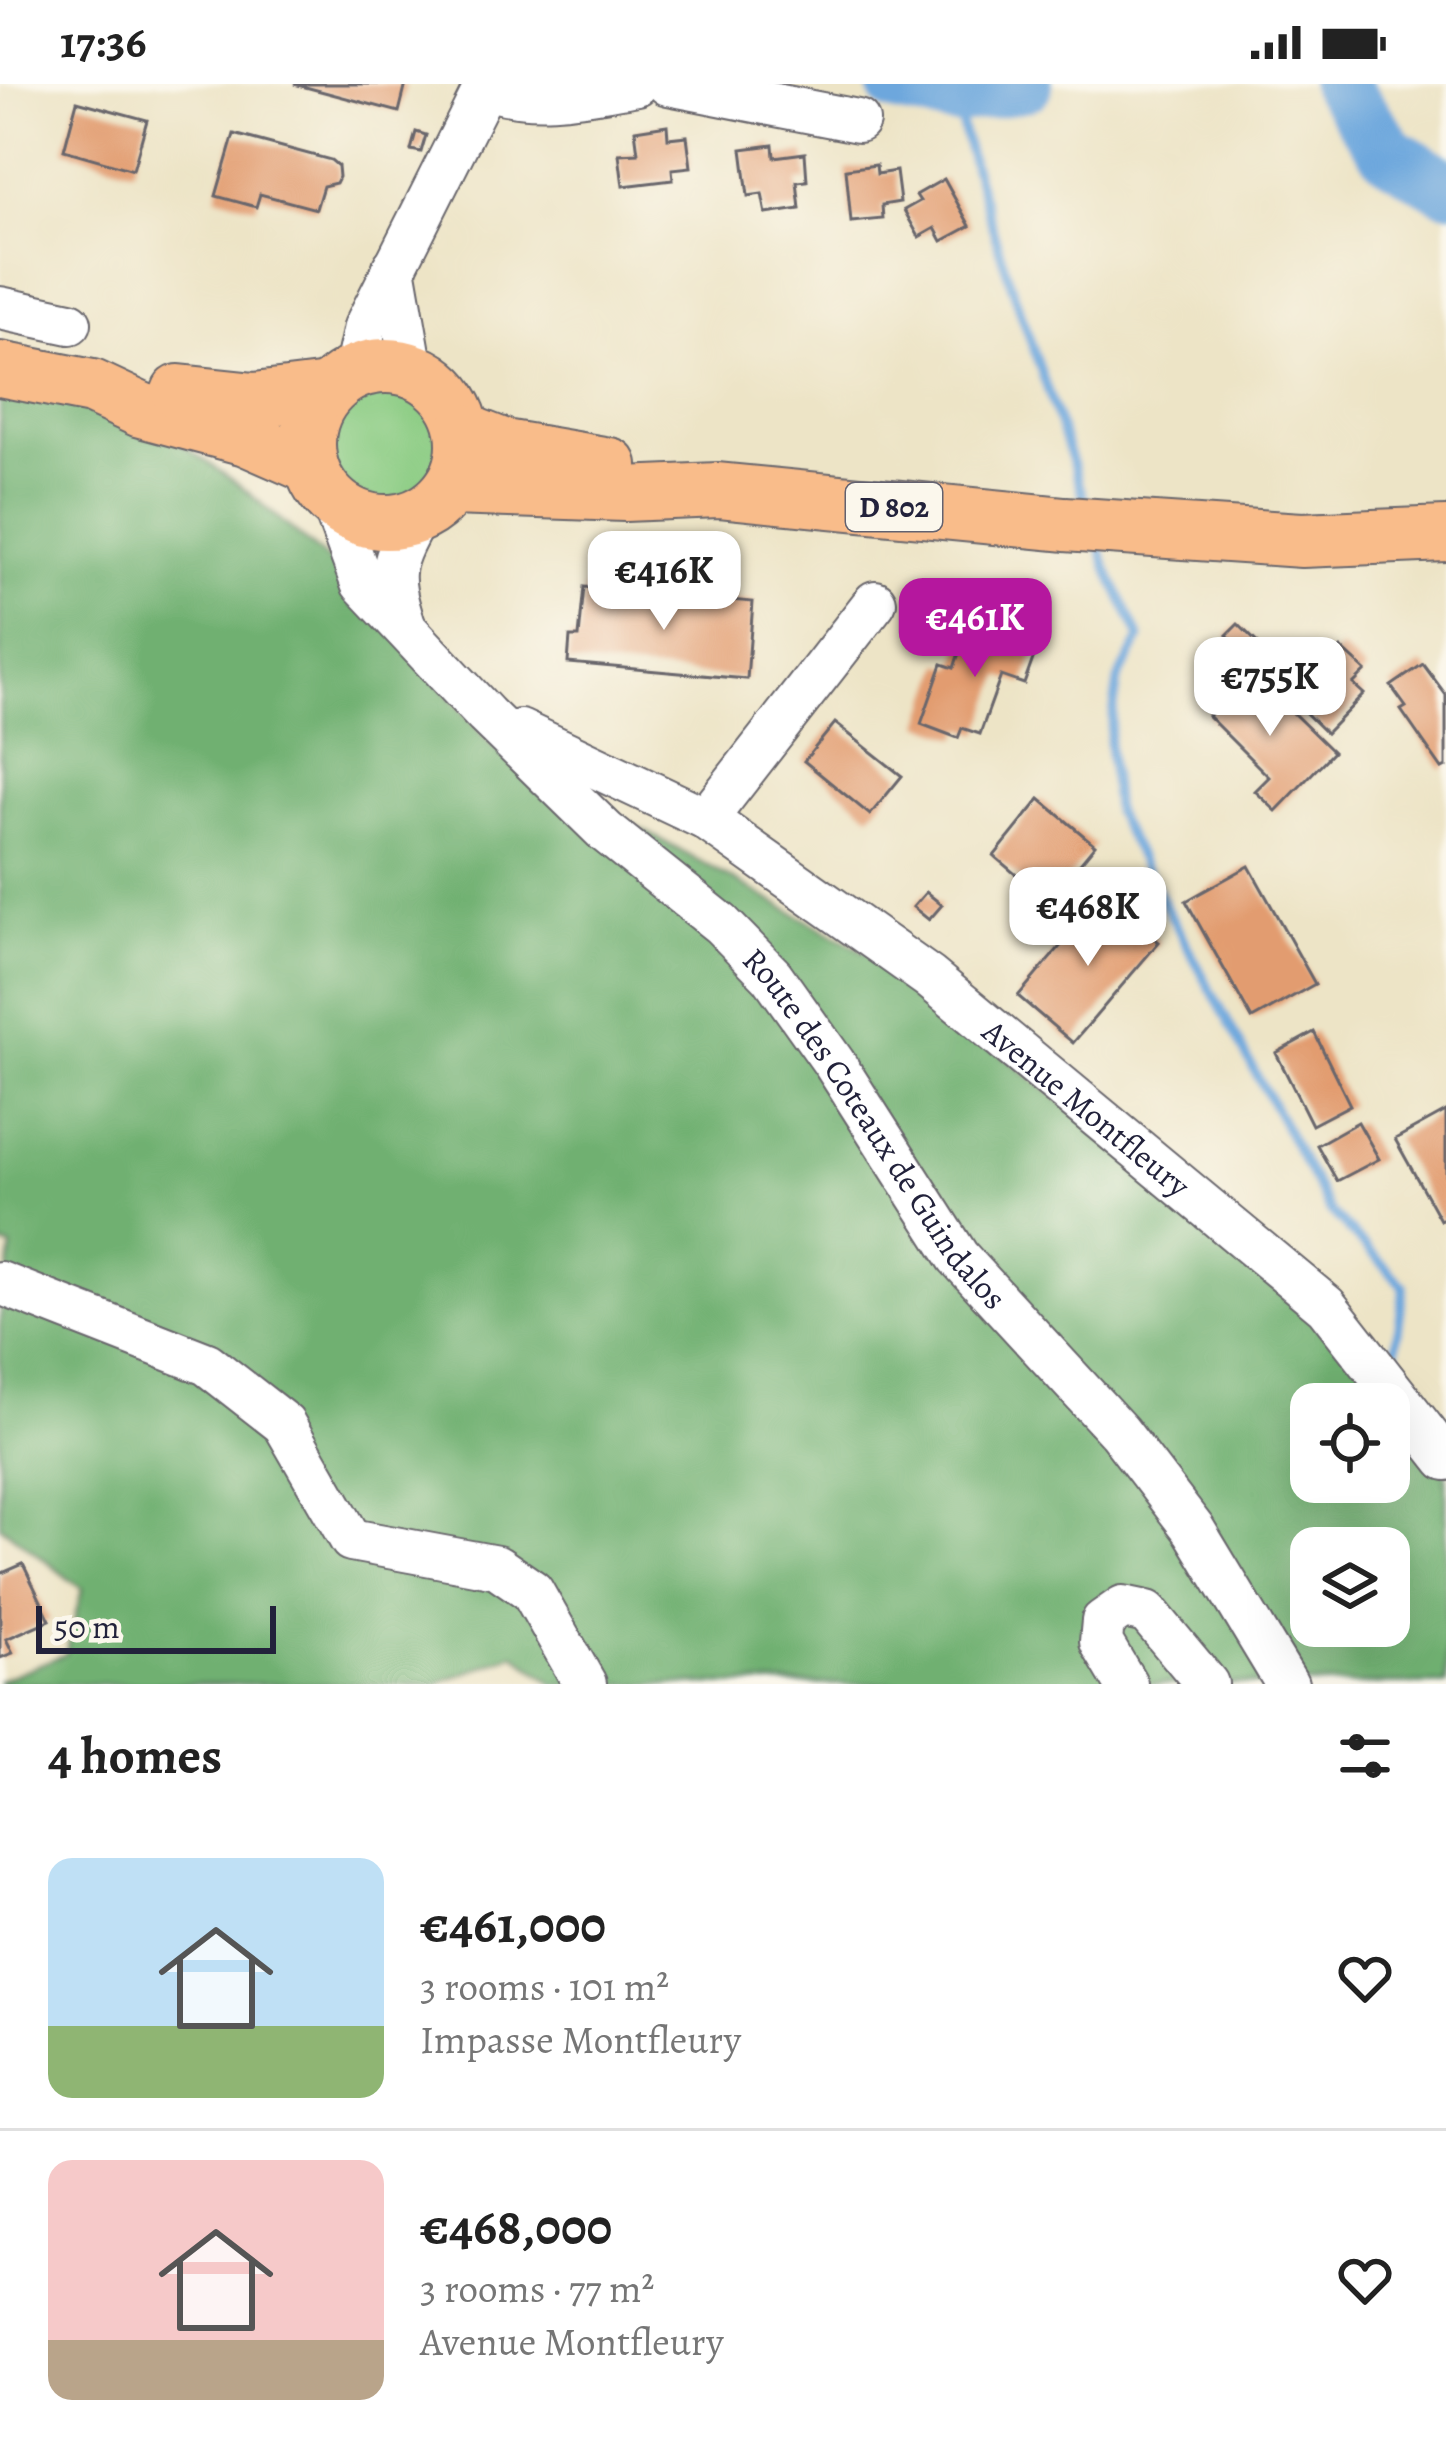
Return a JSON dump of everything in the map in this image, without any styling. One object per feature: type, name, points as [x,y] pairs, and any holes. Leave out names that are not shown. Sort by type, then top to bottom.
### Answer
[{"type":"main road","points":[[0,369],[92,387],[255,400],[342,381],[374,366],[394,366],[412,370],[447,393],[464,430],[465,451],[460,470],[434,502],[395,522],[373,521],[351,514],[321,483],[246,437],[141,410],[92,387]]},
{"type":"main road","points":[[321,483],[307,439],[314,413],[342,381]]},
{"type":"main road","name":"D 802","points":[[464,430],[505,447],[624,467],[718,490]]},
{"type":"main road","name":"D 802","points":[[434,502],[718,490],[1093,526],[1302,540],[1446,535]]},
{"type":"street","points":[[342,381],[364,327],[486,86],[503,94],[542,99],[637,84]]},
{"type":"street","points":[[668,84],[858,121]]},
{"type":"street","points":[[394,267],[412,370]]},
{"type":"street","points":[[0,308],[70,323]]},
{"type":"street","name":"Route des Coteaux de Guindalos","points":[[321,483],[362,584],[606,832],[721,924],[772,976],[834,1063],[958,1257],[1119,1432],[1193,1530],[1287,1684]]},
{"type":"street","points":[[404,625],[393,589],[394,558],[434,502]]},
{"type":"street","points":[[706,820],[874,602]]},
{"type":"street","name":"Avenue Montfleury","points":[[486,715],[706,820],[929,977],[1326,1306],[1446,1459]]},
{"type":"street","points":[[0,1283],[207,1364],[284,1424],[352,1540],[497,1567],[532,1591],[585,1684]]},
{"type":"street","points":[[1126,1684],[1101,1642],[1103,1621],[1123,1607],[1147,1612],[1207,1684]]},
{"type":"green space","points":[[0,360],[75,368],[238,484],[348,577],[495,749],[894,968],[1326,1314],[1385,1383],[1290,1383],[1290,1503],[1410,1503],[1410,1412],[1446,1454],[1446,1684],[554,1684],[515,1654],[436,1684],[0,1684],[0,1680],[66,1654],[82,1589],[0,1525],[0,1320],[12,1248],[0,1244]]},
{"type":"green space","points":[[385,389],[406,393],[424,406],[437,424],[441,445],[437,466],[424,484],[406,497],[385,501],[364,497],[346,484],[333,466],[329,445],[333,424],[346,406],[364,393]]},
{"type":"building","points":[[294,84],[406,84],[399,112]]},
{"type":"building","points":[[77,101],[147,120],[133,170],[64,150]]},
{"type":"building","points":[[667,125],[668,138],[687,136],[691,167],[672,169],[673,180],[623,186],[619,154],[638,153],[635,130]]},
{"type":"building","points":[[416,132],[426,135],[421,152],[411,150]]},
{"type":"building","points":[[234,134],[331,160],[338,166],[339,177],[336,183],[323,186],[316,209],[260,194],[256,207],[216,196]]},
{"type":"building","points":[[773,145],[774,157],[805,153],[807,181],[797,182],[800,209],[766,214],[762,194],[748,196],[742,149]]},
{"type":"building","points":[[876,165],[877,174],[896,171],[900,202],[882,205],[883,219],[851,222],[846,169]]},
{"type":"building","points":[[944,179],[970,226],[942,241],[935,228],[919,237],[904,210],[920,201],[916,195]]},
{"type":"building","points":[[584,587],[753,602],[747,679],[568,663],[570,637],[579,637]]},
{"type":"building","points":[[969,623],[1037,648],[1024,684],[1001,676],[980,734],[962,728],[958,738],[921,724],[942,664],[954,668]]},
{"type":"building","points":[[1238,624],[1299,691],[1341,648],[1366,671],[1353,684],[1364,694],[1326,733],[1227,635]]},
{"type":"building","points":[[1423,664],[1446,695],[1446,767],[1442,769],[1401,710],[1406,707],[1391,686]]},
{"type":"building","points":[[1250,671],[1333,752],[1276,811],[1255,791],[1269,777],[1208,716]]},
{"type":"building","points":[[835,723],[902,776],[870,815],[804,761]]},
{"type":"building","points":[[1040,799],[1095,845],[1048,902],[994,856]]},
{"type":"building","points":[[1249,866],[1315,984],[1252,1019],[1186,901]]},
{"type":"building","points":[[926,892],[942,905],[929,920],[913,907]]},
{"type":"building","points":[[1103,896],[1159,942],[1073,1043],[1018,996]]},
{"type":"building","points":[[1314,1032],[1350,1105],[1312,1125],[1276,1053]]},
{"type":"building","points":[[1446,1111],[1446,1217],[1440,1220],[1395,1139]]},
{"type":"building","points":[[1358,1122],[1379,1159],[1337,1181],[1317,1145]]},
{"type":"building","points":[[23,1564],[50,1620],[6,1639],[13,1653],[0,1658],[0,1574]]},
{"type":"waterway","points":[[895,84],[954,97],[1024,84]]},
{"type":"waterway","points":[[1339,84],[1390,154],[1446,186]]},
{"type":"waterway","points":[[954,97],[1000,252],[1087,508]]},
{"type":"waterway","points":[[1100,547],[1140,638],[1118,680],[1109,742],[1115,812],[1330,1211],[1404,1286],[1393,1371]]}]
